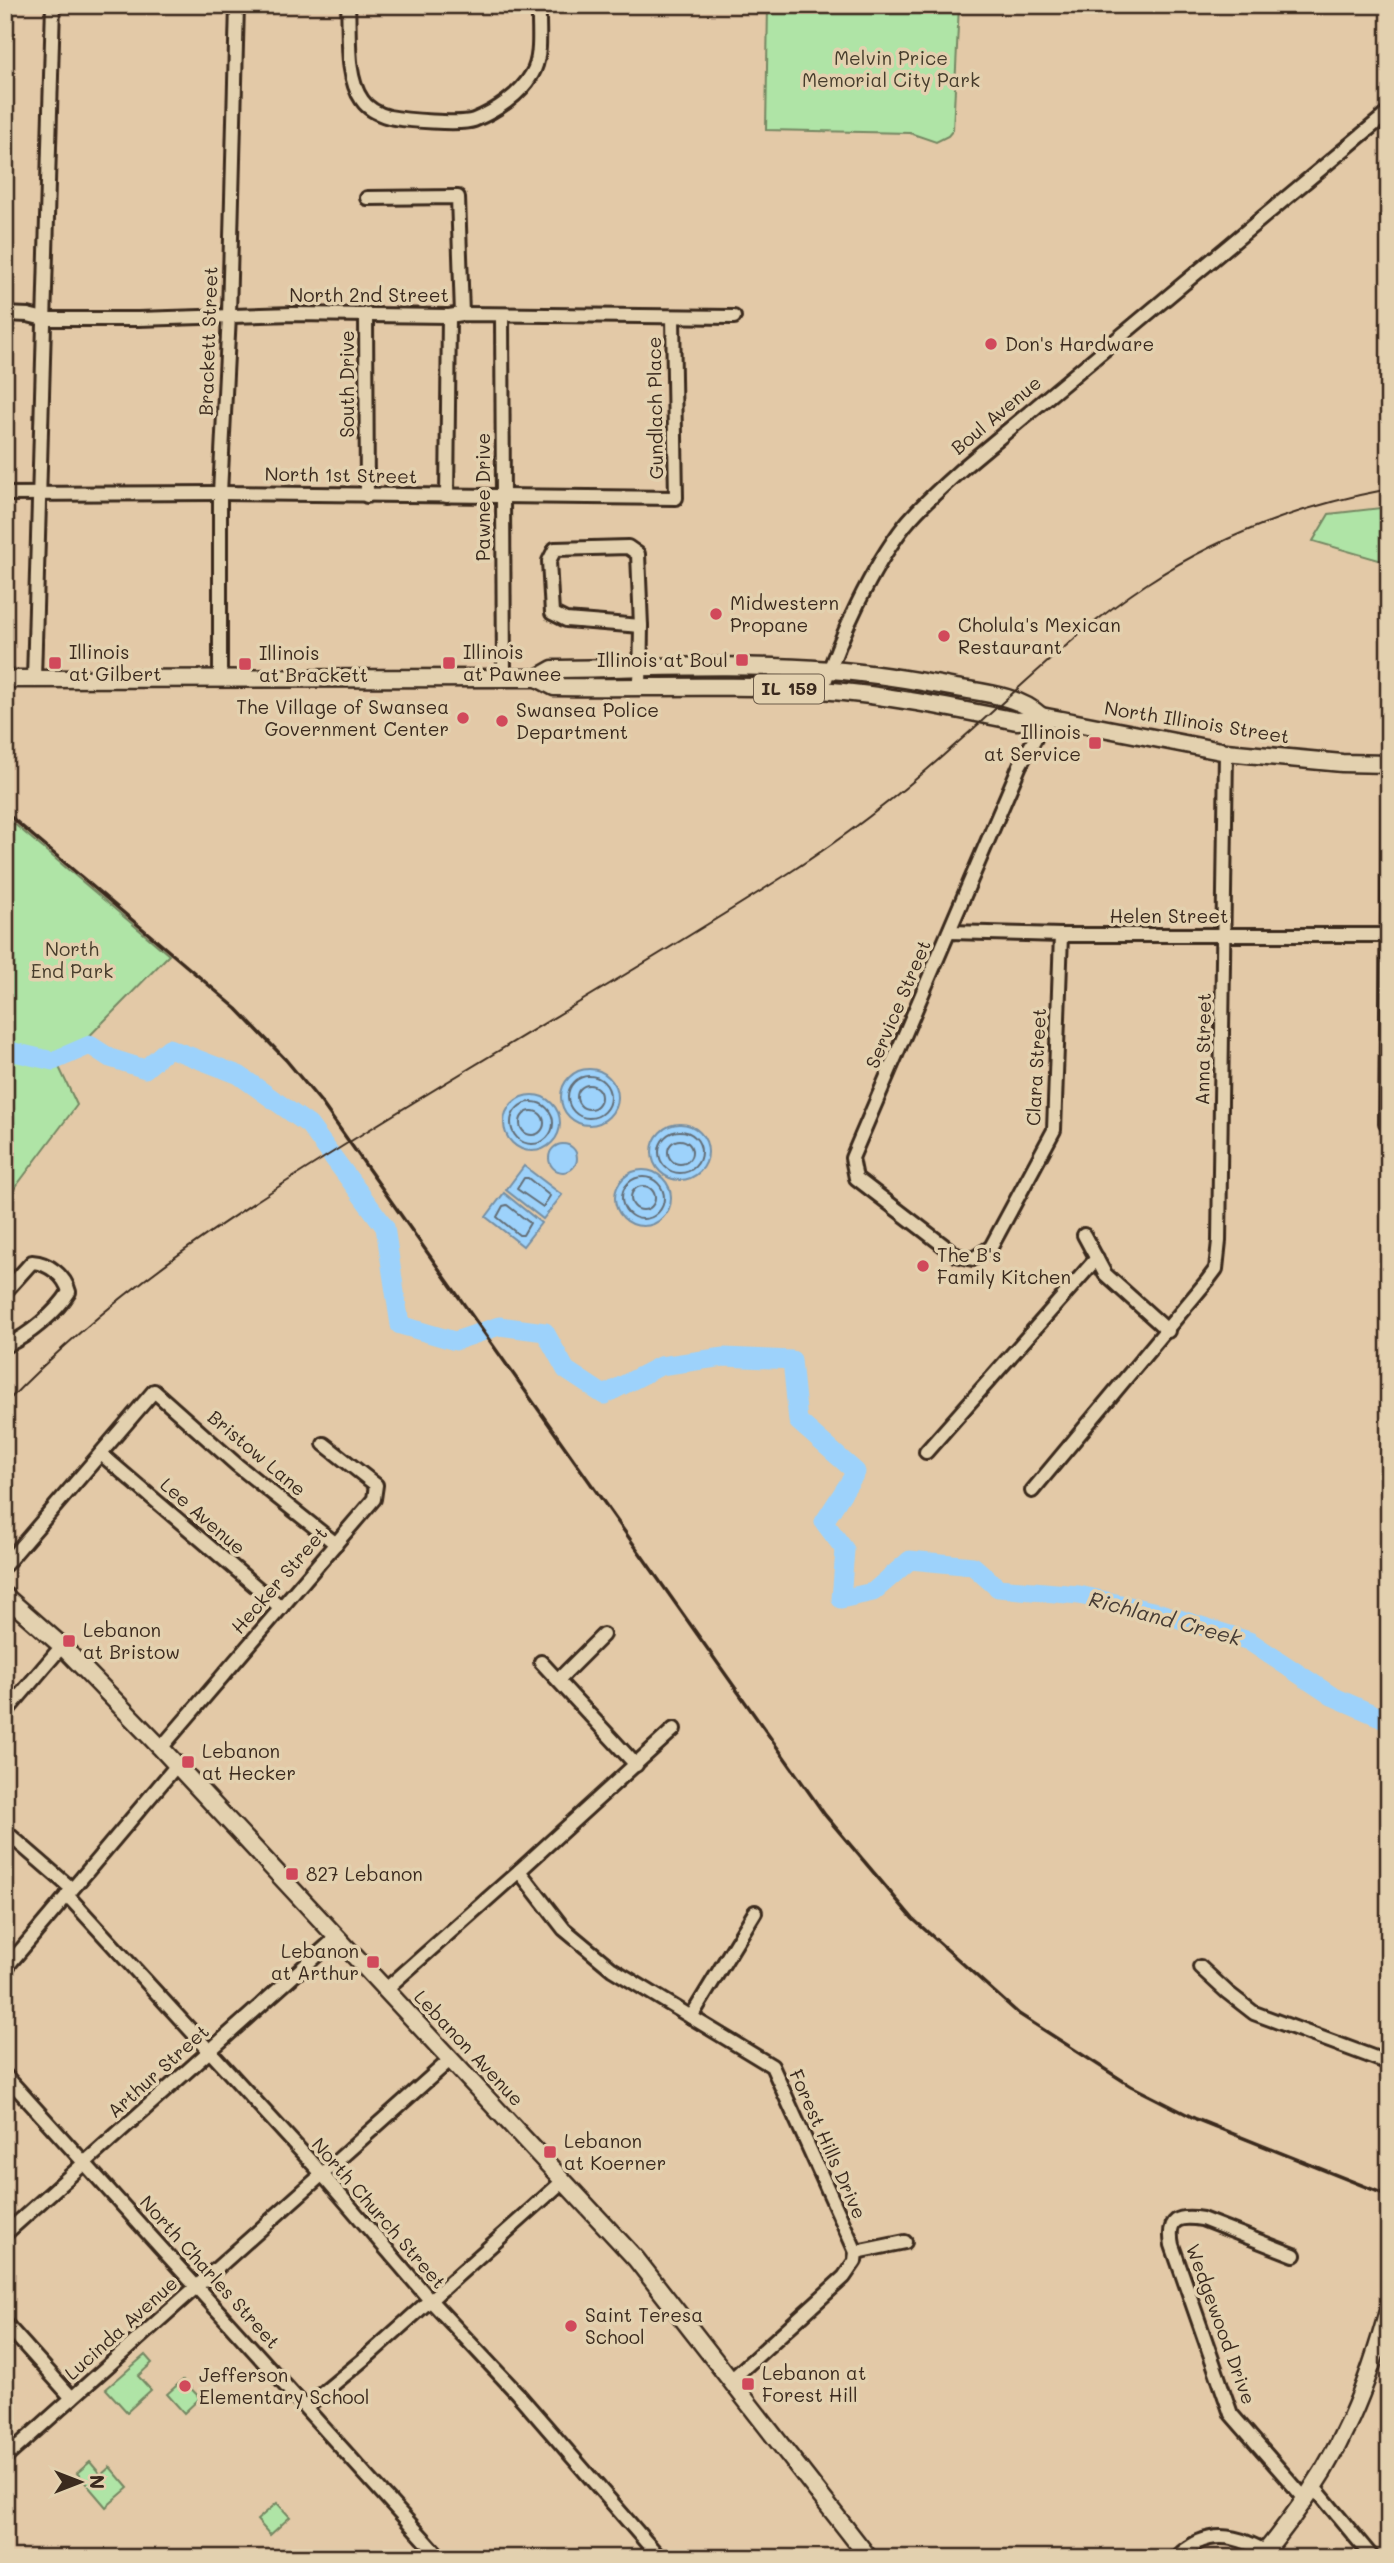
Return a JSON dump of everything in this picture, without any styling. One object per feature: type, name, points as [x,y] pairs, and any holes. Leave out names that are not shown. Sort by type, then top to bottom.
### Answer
[{"type":"main road","name":"North Illinois Street","points":[[537,678],[553,669],[640,668],[829,670],[889,676],[1021,702],[1044,716],[1226,752],[1285,759],[1389,764]]},
{"type":"main road","name":"North Illinois Street","points":[[5,679],[537,678],[554,687],[758,687],[822,690],[914,701],[1017,721],[1044,716]]},
{"type":"main road","name":"Lebanon Avenue","points":[[5,1596],[62,1646],[161,1748],[636,2259],[869,2558]]},
{"type":"main road","points":[[1266,2556],[1310,2493],[1343,2438],[1365,2389],[1389,2307]]},
{"type":"street","points":[[34,679],[53,5]]},
{"type":"street","name":"Brackett Street","points":[[220,677],[220,493],[229,315],[237,5]]},
{"type":"street","points":[[348,5],[352,67],[355,86],[361,100],[371,110],[388,117],[457,123],[472,121],[495,109],[517,93],[534,72],[538,59],[539,5]]},
{"type":"street","name":"Boul Avenue","points":[[822,690],[877,566],[905,525],[940,488],[1389,112]]},
{"type":"street","points":[[367,198],[458,197],[447,496]]},
{"type":"street","name":"North 2nd Street","points":[[5,314],[44,319],[366,314],[734,317]]},
{"type":"street","name":"South Drive","points":[[366,314],[366,496]]},
{"type":"street","name":"Pawnee Drive","points":[[502,316],[504,677]]},
{"type":"street","name":"Gundlach Place","points":[[673,317],[676,498]]},
{"type":"street","name":"North 1st Street","points":[[5,494],[220,493],[676,498]]},
{"type":"street","points":[[639,688],[641,626],[638,554],[628,547],[555,549],[549,561],[552,613],[566,620],[641,626]]},
{"type":"street","name":"Service Street","points":[[973,1259],[957,1255],[856,1178],[852,1158],[1020,765],[1044,716]]},
{"type":"street","name":"Anna Street","points":[[1031,1491],[1168,1331],[1216,1269],[1219,1241],[1226,752]]},
{"type":"street","points":[[1386,1124],[1389,805]]},
{"type":"street","name":"Helen Street","points":[[950,932],[1061,935],[1388,935]]},
{"type":"street","name":"Clara Street","points":[[973,1259],[991,1247],[1054,1130],[1061,935]]},
{"type":"street","points":[[1084,1235],[1105,1274],[1168,1331]]},
{"type":"street","points":[[926,1452],[1097,1258]]},
{"type":"street","points":[[5,1292],[27,1265],[33,1262],[49,1266],[63,1280],[69,1292],[63,1301],[24,1337],[6,1347],[5,1329]]},
{"type":"street","name":"Bristow Lane","points":[[101,1454],[154,1391],[237,1465],[336,1544]]},
{"type":"street","name":"Hecker Street","points":[[161,1748],[374,1499],[376,1485],[324,1444]]},
{"type":"street","points":[[5,1565],[101,1454]]},
{"type":"street","name":"Lee Avenue","points":[[101,1454],[281,1608]]},
{"type":"street","points":[[558,1680],[603,1635]]},
{"type":"street","points":[[5,1713],[62,1646]]},
{"type":"street","points":[[541,1662],[636,1765]]},
{"type":"street","points":[[386,1989],[674,1729]]},
{"type":"street","points":[[5,1969],[177,1765]]},
{"type":"street","name":"North Church Street","points":[[5,1831],[70,1892],[209,2052],[322,2174],[430,2300],[517,2393],[660,2558]]},
{"type":"street","name":"Forest Hills Drive","points":[[519,1871],[564,1929],[606,1964],[772,2066],[856,2252]]},
{"type":"street","points":[[691,2017],[755,1912]]},
{"type":"street","name":"Arthur Street","points":[[5,2234],[337,1937]]},
{"type":"street","points":[[1200,1967],[1227,1993],[1255,2013],[1389,2063]]},
{"type":"street","name":"Lucinda Avenue","points":[[5,2458],[450,2059]]},
{"type":"street","name":"North Charles Street","points":[[5,2076],[441,2558]]},
{"type":"street","points":[[306,2407],[563,2181]]},
{"type":"street","name":"Wedgewood Drive","points":[[1294,2255],[1188,2216],[1178,2219],[1172,2225],[1170,2233],[1231,2414],[1310,2493]]},
{"type":"street","points":[[732,2380],[844,2277],[855,2261],[856,2252],[905,2242]]},
{"type":"street","points":[[5,2323],[72,2398]]},
{"type":"street","points":[[1310,2493],[1373,2558]]},
{"type":"street","points":[[1175,2558],[1198,2540],[1215,2536],[1233,2538],[1266,2556]]},
{"type":"green space","name":"Melvin Price Memorial City Park","points":[[768,5],[959,5],[953,130],[936,142],[910,133],[766,130]]},
{"type":"green space","points":[[1389,507],[1389,563],[1313,541],[1329,514]]},
{"type":"green space","name":"North End Park","points":[[5,816],[169,955],[59,1067],[77,1105],[5,1201]]},
{"type":"green space","points":[[145,2355],[152,2363],[138,2376],[151,2390],[127,2412],[106,2389]]},
{"type":"green space","points":[[183,2380],[200,2398],[184,2413],[167,2394]]},
{"type":"green space","points":[[90,2462],[101,2475],[110,2467],[128,2488],[106,2507],[77,2473]]},
{"type":"green space","points":[[277,2503],[290,2517],[270,2535],[257,2520]]},
{"type":"water","points":[[589,1069],[600,1071],[609,1077],[615,1086],[615,1108],[609,1117],[600,1123],[589,1125],[578,1123],[569,1117],[563,1108],[561,1097],[563,1086],[569,1077],[578,1071]]},
{"type":"water","points":[[532,1095],[543,1097],[552,1103],[558,1112],[558,1134],[552,1143],[543,1149],[532,1151],[521,1149],[512,1143],[506,1134],[504,1123],[506,1112],[512,1103],[521,1097]]},
{"type":"water","points":[[680,1124],[691,1126],[700,1132],[706,1141],[706,1163],[700,1172],[691,1178],[680,1180],[669,1178],[660,1172],[654,1163],[652,1152],[654,1141],[660,1132],[669,1126]]},
{"type":"water","points":[[563,1144],[573,1148],[577,1158],[573,1168],[563,1172],[553,1168],[549,1158],[553,1148]]},
{"type":"water","points":[[524,1166],[562,1195],[543,1219],[506,1190]]},
{"type":"water","points":[[643,1170],[654,1172],[663,1178],[669,1187],[669,1209],[663,1218],[654,1224],[643,1226],[632,1224],[623,1218],[617,1209],[615,1198],[617,1187],[623,1178],[632,1172]]},
{"type":"water","points":[[504,1193],[541,1223],[523,1246],[486,1217]]},
{"type":"waterway","name":"Richland Creek","points":[[5,1050],[53,1061],[90,1045],[110,1058],[145,1069],[169,1048],[239,1075],[309,1125],[385,1227],[400,1325],[455,1341],[499,1326],[545,1332],[566,1370],[604,1395],[660,1366],[724,1357],[792,1360],[798,1421],[856,1472],[824,1522],[845,1550],[841,1599],[873,1592],[910,1560],[973,1566],[998,1588],[1079,1595],[1157,1612],[1249,1641],[1332,1696],[1389,1721]]},
{"type":"tram line","points":[[5,1404],[45,1364],[129,1292],[218,1227],[412,1103],[736,907],[833,844],[915,779],[1097,620],[1148,583],[1204,550],[1264,524],[1325,504],[1389,489]]},
{"type":"railway","points":[[5,812],[237,1009],[286,1060],[321,1102],[825,1815],[913,1919],[1019,2014],[1131,2086],[1196,2119],[1389,2196]]},
{"type":"place","name":"Don's Hardware","points":[[991,344]]},
{"type":"place","name":"Midwestern Propane","points":[[716,614]]},
{"type":"place","name":"Cholula's Mexican Restaurant","points":[[944,636]]},
{"type":"place","name":"Illinois at Boul","points":[[742,660]]},
{"type":"place","name":"Illinois at Gilbert","points":[[55,663]]},
{"type":"place","name":"Illinois at Pawnee","points":[[449,663]]},
{"type":"place","name":"Illinois at Brackett","points":[[245,664]]},
{"type":"place","name":"The Village of Swansea Government Center","points":[[463,718]]},
{"type":"place","name":"Swansea Police Department","points":[[502,721]]},
{"type":"place","name":"Illinois at Service","points":[[1095,743]]},
{"type":"place","name":"The B's Family Kitchen","points":[[923,1266]]},
{"type":"place","name":"Lebanon at Bristow","points":[[69,1641]]},
{"type":"place","name":"Lebanon at Hecker","points":[[188,1762]]},
{"type":"place","name":"827 Lebanon","points":[[292,1874]]},
{"type":"place","name":"Lebanon at Arthur","points":[[373,1962]]},
{"type":"place","name":"Lebanon at Koerner","points":[[550,2152]]},
{"type":"place","name":"Saint Teresa School","points":[[571,2326]]},
{"type":"place","name":"Lebanon at Forest Hill","points":[[748,2384]]},
{"type":"place","name":"Jefferson Elementary School","points":[[185,2386]]}]
